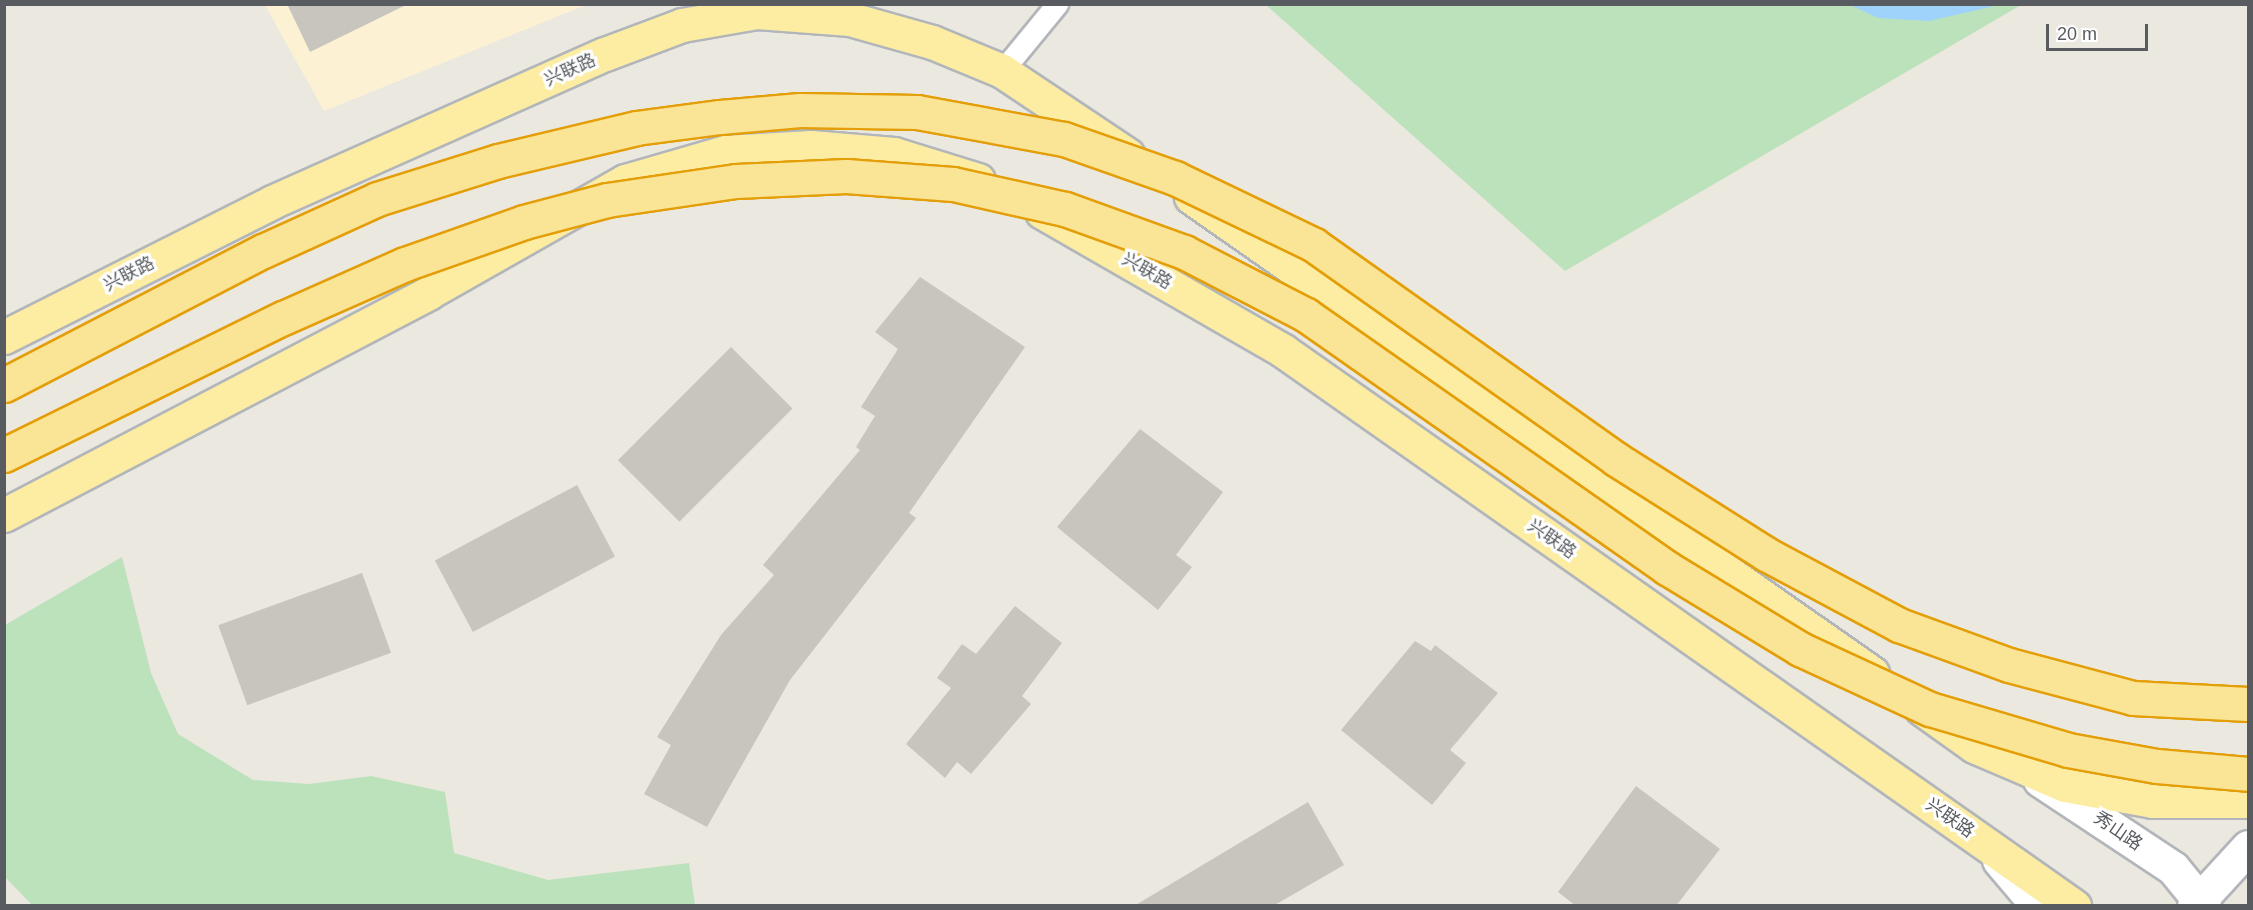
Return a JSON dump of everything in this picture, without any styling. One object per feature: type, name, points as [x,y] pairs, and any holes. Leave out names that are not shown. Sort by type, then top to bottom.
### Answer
[{"type":"highway","points":[[4,385],[263,251],[378,199],[498,161],[636,128],[720,117],[800,110],[917,112],[1064,139],[1175,178],[1314,245],[1616,459],[1766,554],[1899,625],[2009,665],[2133,698],[2248,704]]},
{"type":"highway","name":"兴联路","points":[[4,455],[283,318],[405,264],[524,222],[607,200],[736,181],[846,176],[953,184],[1065,209],[1184,252],[1306,315],[1666,568],[1800,649],[1919,704],[2068,750],[2157,766],[2248,774]]},
{"type":"main road","name":"兴联路","points":[[4,337],[272,202],[682,25],[757,12],[850,19],[932,42],[1002,71],[1334,292],[1974,746],[2065,786],[2152,801],[2248,801]]},
{"type":"main road","name":"兴联路","points":[[4,515],[428,293],[626,181],[725,152],[811,147],[894,154],[979,180],[1081,232],[1282,350],[2074,906]]},
{"type":"main road","name":"秀山路","points":[[2021,768],[2173,868],[2199,903]]},
{"type":"main road","points":[[1984,843],[2038,906]]},
{"type":"main road","points":[[2199,903],[2248,847]]},
{"type":"lane","points":[[1002,71],[1057,4]]},
{"type":"shaded area","points":[[265,5],[586,5],[324,111]]},
{"type":"green space","points":[[1266,5],[2021,5],[1565,271]]},
{"type":"green space","points":[[122,557],[151,673],[178,734],[253,780],[309,784],[371,776],[445,792],[454,853],[548,880],[689,863],[695,905],[32,905],[5,877],[5,625]]},
{"type":"water","points":[[1850,5],[1999,5],[1929,21],[1878,18]]},
{"type":"building","points":[[287,4],[408,4],[310,52]]},
{"type":"building","points":[[920,277],[1025,347],[909,513],[916,518],[790,680],[707,827],[644,794],[671,745],[657,737],[721,635],[774,575],[763,565],[860,450],[856,447],[875,416],[861,407],[898,349],[875,332]]},
{"type":"building","points":[[731,347],[793,409],[679,522],[618,460]]},
{"type":"building","points":[[1140,429],[1223,492],[1176,555],[1192,567],[1158,610],[1057,527]]},
{"type":"building","points":[[577,485],[615,557],[473,632],[435,561]]},
{"type":"building","points":[[362,573],[391,653],[247,705],[218,625]]},
{"type":"building","points":[[1015,606],[1062,643],[1022,696],[1031,704],[971,774],[957,762],[945,778],[906,744],[951,688],[937,678],[962,644],[976,654]]},
{"type":"building","points":[[1415,641],[1431,651],[1435,645],[1498,693],[1450,750],[1466,763],[1432,805],[1341,730]]},
{"type":"building","points":[[1636,786],[1720,849],[1676,906],[1576,906],[1558,892]]},
{"type":"building","points":[[1308,802],[1344,865],[1273,906],[1134,906]]}]
